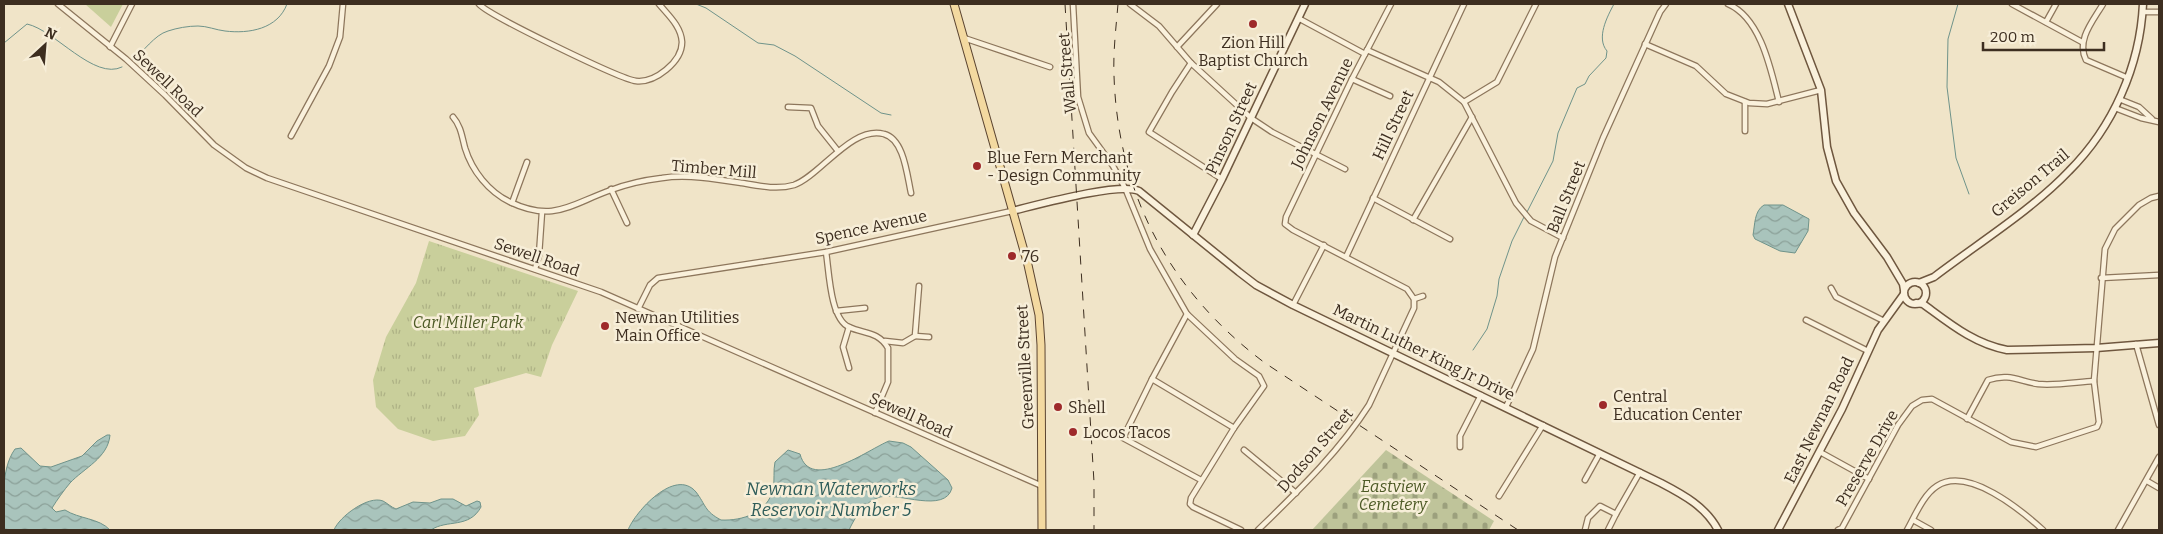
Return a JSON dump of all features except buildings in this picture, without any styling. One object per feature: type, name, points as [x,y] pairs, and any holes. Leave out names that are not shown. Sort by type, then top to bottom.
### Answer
[{"type":"main road","name":"Greenville Street","points":[[954,4],[1028,264],[1039,315],[1042,530]]},
{"type":"street","name":"Sewell Road","points":[[58,4],[166,95],[214,146],[246,168],[292,187],[601,292],[1042,486]]},
{"type":"street","points":[[110,47],[132,4]]},
{"type":"street","points":[[291,136],[329,66],[340,37],[343,4]]},
{"type":"street","points":[[479,4],[496,15],[581,58],[637,81],[652,78],[664,72],[676,60],[682,43],[679,29],[658,4]]},
{"type":"street","name":"Wall Street","points":[[1073,4],[1078,97],[1092,139],[1113,166],[1125,188],[1150,249],[1187,314],[1235,359],[1262,379],[1264,386],[1234,428]]},
{"type":"street","points":[[1130,4],[1159,26],[1191,63],[1251,118],[1272,132],[1346,169]]},
{"type":"street","points":[[1177,47],[1217,4]]},
{"type":"street","name":"Pinson Street","points":[[1193,235],[1222,179],[1305,4]]},
{"type":"street","name":"Johnson Avenue","points":[[1324,246],[1285,224],[1286,217],[1352,79],[1391,4]]},
{"type":"street","name":"Hill Street","points":[[1346,257],[1464,4]]},
{"type":"street","points":[[1464,102],[1497,82],[1536,4]]},
{"type":"street","name":"Ball Street","points":[[1506,407],[1533,349],[1549,278],[1562,238],[1603,138],[1645,44],[1666,4]]},
{"type":"street","points":[[1728,4],[1747,17],[1755,30],[1770,67],[1779,102]]},
{"type":"street","points":[[1788,4],[1821,90],[1827,147],[1836,181],[1853,211],[1887,257],[1905,278],[1916,283],[1925,292],[1928,303],[1946,320]]},
{"type":"street","points":[[2012,4],[2082,42]]},
{"type":"street","points":[[2046,22],[2056,4]]},
{"type":"street","points":[[2103,4],[2082,42],[2083,53],[2086,60],[2128,78]]},
{"type":"street","name":"Greison Trail","points":[[1925,292],[1934,278],[2042,196],[2069,172],[2101,133],[2115,108],[2128,78],[2138,44],[2143,4]]},
{"type":"street","points":[[2143,12],[2159,12]]},
{"type":"street","points":[[1298,18],[1366,52],[1447,87],[1464,102],[1516,203],[1531,221],[1562,238]]},
{"type":"street","points":[[964,38],[1050,67]]},
{"type":"street","points":[[1645,44],[1696,66],[1726,94],[1745,102],[1768,104],[1821,90]]},
{"type":"street","points":[[1191,63],[1149,132],[1222,179]]},
{"type":"street","points":[[1352,79],[1390,96]]},
{"type":"street","points":[[2119,99],[2139,108],[2153,120]]},
{"type":"street","points":[[1745,102],[1745,131]]},
{"type":"street","points":[[788,107],[811,108],[818,126],[838,151]]},
{"type":"street","points":[[2115,108],[2140,118],[2159,122]]},
{"type":"street","name":"Timber Mill","points":[[453,117],[459,127],[466,151],[476,172],[498,195],[512,203],[542,212],[566,209],[611,189],[645,181],[677,177],[784,187],[796,184],[838,151],[857,139],[871,134],[882,133],[892,136],[898,145],[911,193]]},
{"type":"street","points":[[1413,220],[1472,117]]},
{"type":"street","points":[[512,203],[527,162]]},
{"type":"street","name":"Spence Avenue","points":[[638,309],[650,285],[658,278],[826,252],[1077,196],[1125,188]]},
{"type":"street","name":"Martin Luther King Jr Drive","points":[[1125,188],[1133,188],[1146,195],[1256,285],[1293,305],[1680,493],[1696,504],[1712,519],[1718,530]]},
{"type":"street","points":[[611,189],[627,223]]},
{"type":"street","name":"Preserve Drive","points":[[1838,530],[1842,528],[1898,425],[1912,406],[1922,400],[1932,399],[2011,442],[2036,447],[2097,427],[2099,422],[2094,381],[2101,278],[2105,249],[2115,229],[2139,205],[2150,198],[2159,196]]},
{"type":"street","points":[[1373,198],[1450,239]]},
{"type":"street","points":[[535,269],[539,255],[542,212]]},
{"type":"street","points":[[1293,305],[1324,246],[1399,285],[1412,294],[1414,299],[1423,296]]},
{"type":"street","points":[[826,252],[836,311],[840,320],[849,327],[872,333],[885,342],[888,348],[888,382],[875,413]]},
{"type":"street","points":[[1887,257],[1903,284],[1904,292],[1913,303],[1923,304],[1972,338],[1994,347],[2028,351],[2096,348],[2159,342]]},
{"type":"street","points":[[2101,278],[2159,275]]},
{"type":"street","name":"Greison Trail","points":[[1916,283],[1934,278]]},
{"type":"street","points":[[1904,292],[1908,285],[1916,283]]},
{"type":"street","points":[[915,336],[919,286]]},
{"type":"street","points":[[1832,288],[1836,297],[1884,321]]},
{"type":"street","name":"East Newnan Road","points":[[1778,530],[1820,452],[1868,351],[1884,321],[1904,292]]},
{"type":"street","points":[[1913,303],[1922,301],[1925,292]]},
{"type":"street","name":"Dodson Street","points":[[1258,530],[1330,456],[1362,416],[1410,320],[1414,308],[1414,299]]},
{"type":"street","name":"East Newnan Road","points":[[1884,321],[1904,303],[1913,303]]},
{"type":"street","points":[[836,311],[865,308]]},
{"type":"street","points":[[1187,314],[1123,438],[1202,480]]},
{"type":"street","points":[[1806,320],[1868,351]]},
{"type":"street","points":[[849,327],[843,347],[849,368]]},
{"type":"street","points":[[885,342],[903,343],[915,336],[929,337]]},
{"type":"street","points":[[2136,344],[2159,425]]},
{"type":"street","points":[[1967,419],[1988,380],[1998,377],[2024,379],[2038,384],[2094,381]]},
{"type":"street","points":[[1152,379],[1234,428],[1191,498],[1190,504],[1241,530]]},
{"type":"street","points":[[1460,447],[1460,436],[1481,395]]},
{"type":"street","points":[[1499,496],[1543,425]]},
{"type":"street","points":[[1244,450],[1296,493]]},
{"type":"street","points":[[1820,452],[1869,479]]},
{"type":"street","points":[[1585,480],[1600,453]]},
{"type":"street","points":[[2118,530],[2159,457]]},
{"type":"street","points":[[1608,530],[1640,472]]},
{"type":"street","points":[[1907,530],[1930,492],[1937,486],[1953,480],[1973,483],[2018,507],[2037,528],[2044,530]]},
{"type":"street","points":[[2147,481],[2159,488]]},
{"type":"street","points":[[1585,530],[1588,518],[1600,506],[1616,514]]},
{"type":"street","points":[[1913,520],[1931,530]]},
{"type":"green space","points":[[85,4],[123,4],[111,27]]},
{"type":"green space","name":"Carl Miller Park","points":[[429,241],[578,291],[552,345],[541,377],[526,373],[474,388],[479,415],[465,436],[433,441],[398,429],[376,407],[373,380],[386,337],[416,283]]},
{"type":"green space","name":"Eastview Cemetery","points":[[1386,450],[1494,521],[1489,530],[1312,530]]},
{"type":"water","points":[[1764,205],[1783,205],[1809,219],[1808,231],[1795,253],[1780,251],[1755,239],[1753,235],[1756,218],[1758,211]]},
{"type":"water","points":[[110,435],[105,450],[95,462],[70,483],[52,508],[56,512],[65,510],[95,521],[110,530],[4,530],[5,477],[10,457],[15,449],[21,448],[40,466],[51,467],[82,456],[97,441]]},
{"type":"water","name":"Newnan Waterworks Reservoir Number 5","points":[[889,441],[903,443],[911,447],[948,480],[952,488],[948,496],[940,500],[931,501],[888,496],[880,497],[865,506],[857,515],[849,530],[628,530],[647,503],[667,488],[678,485],[687,486],[696,492],[708,511],[715,517],[721,520],[737,519],[753,514],[766,504],[773,489],[775,462],[788,450],[800,454],[806,465],[815,470],[827,469],[855,459]]},
{"type":"water","points":[[441,499],[453,499],[466,506],[477,501],[480,502],[481,507],[476,514],[464,521],[431,530],[334,530],[342,519],[355,508],[370,501],[383,501],[396,509],[413,502],[430,503]]},
{"type":"waterway","points":[[132,60],[158,36],[168,31],[198,26],[234,32],[262,28],[277,19],[287,4]]},
{"type":"waterway","points":[[696,4],[706,8],[758,43],[774,45],[795,56],[881,113],[891,115]]},
{"type":"waterway","points":[[1526,214],[1553,161],[1558,133],[1577,88],[1585,84],[1589,76],[1606,58],[1607,51],[1602,40],[1606,21],[1614,4]]},
{"type":"waterway","points":[[1958,4],[1948,39],[1947,87],[1956,158],[1969,194]]},
{"type":"waterway","points":[[4,43],[27,24],[50,35],[87,61],[99,67],[111,69],[122,67]]},
{"type":"waterway","points":[[1473,350],[1487,329],[1497,296],[1499,279],[1512,241],[1524,217]]},
{"type":"railway","points":[[1065,4],[1094,482],[1094,530]]},
{"type":"railway","points":[[1118,4],[1114,76],[1118,120],[1126,161],[1138,200],[1155,238],[1177,272],[1202,305],[1231,335],[1265,363],[1518,530]]},
{"type":"place","name":"Zion Hill Baptist Church","points":[[1253,24]]},
{"type":"place","name":"Blue Fern Merchant - Design Community","points":[[977,166]]},
{"type":"place","name":"76","points":[[1012,256]]},
{"type":"place","name":"Newnan Utilities Main Office","points":[[605,326]]},
{"type":"place","name":"Central Education Center","points":[[1603,405]]},
{"type":"place","name":"Shell","points":[[1058,407]]},
{"type":"place","name":"Locos Tacos","points":[[1073,432]]}]
